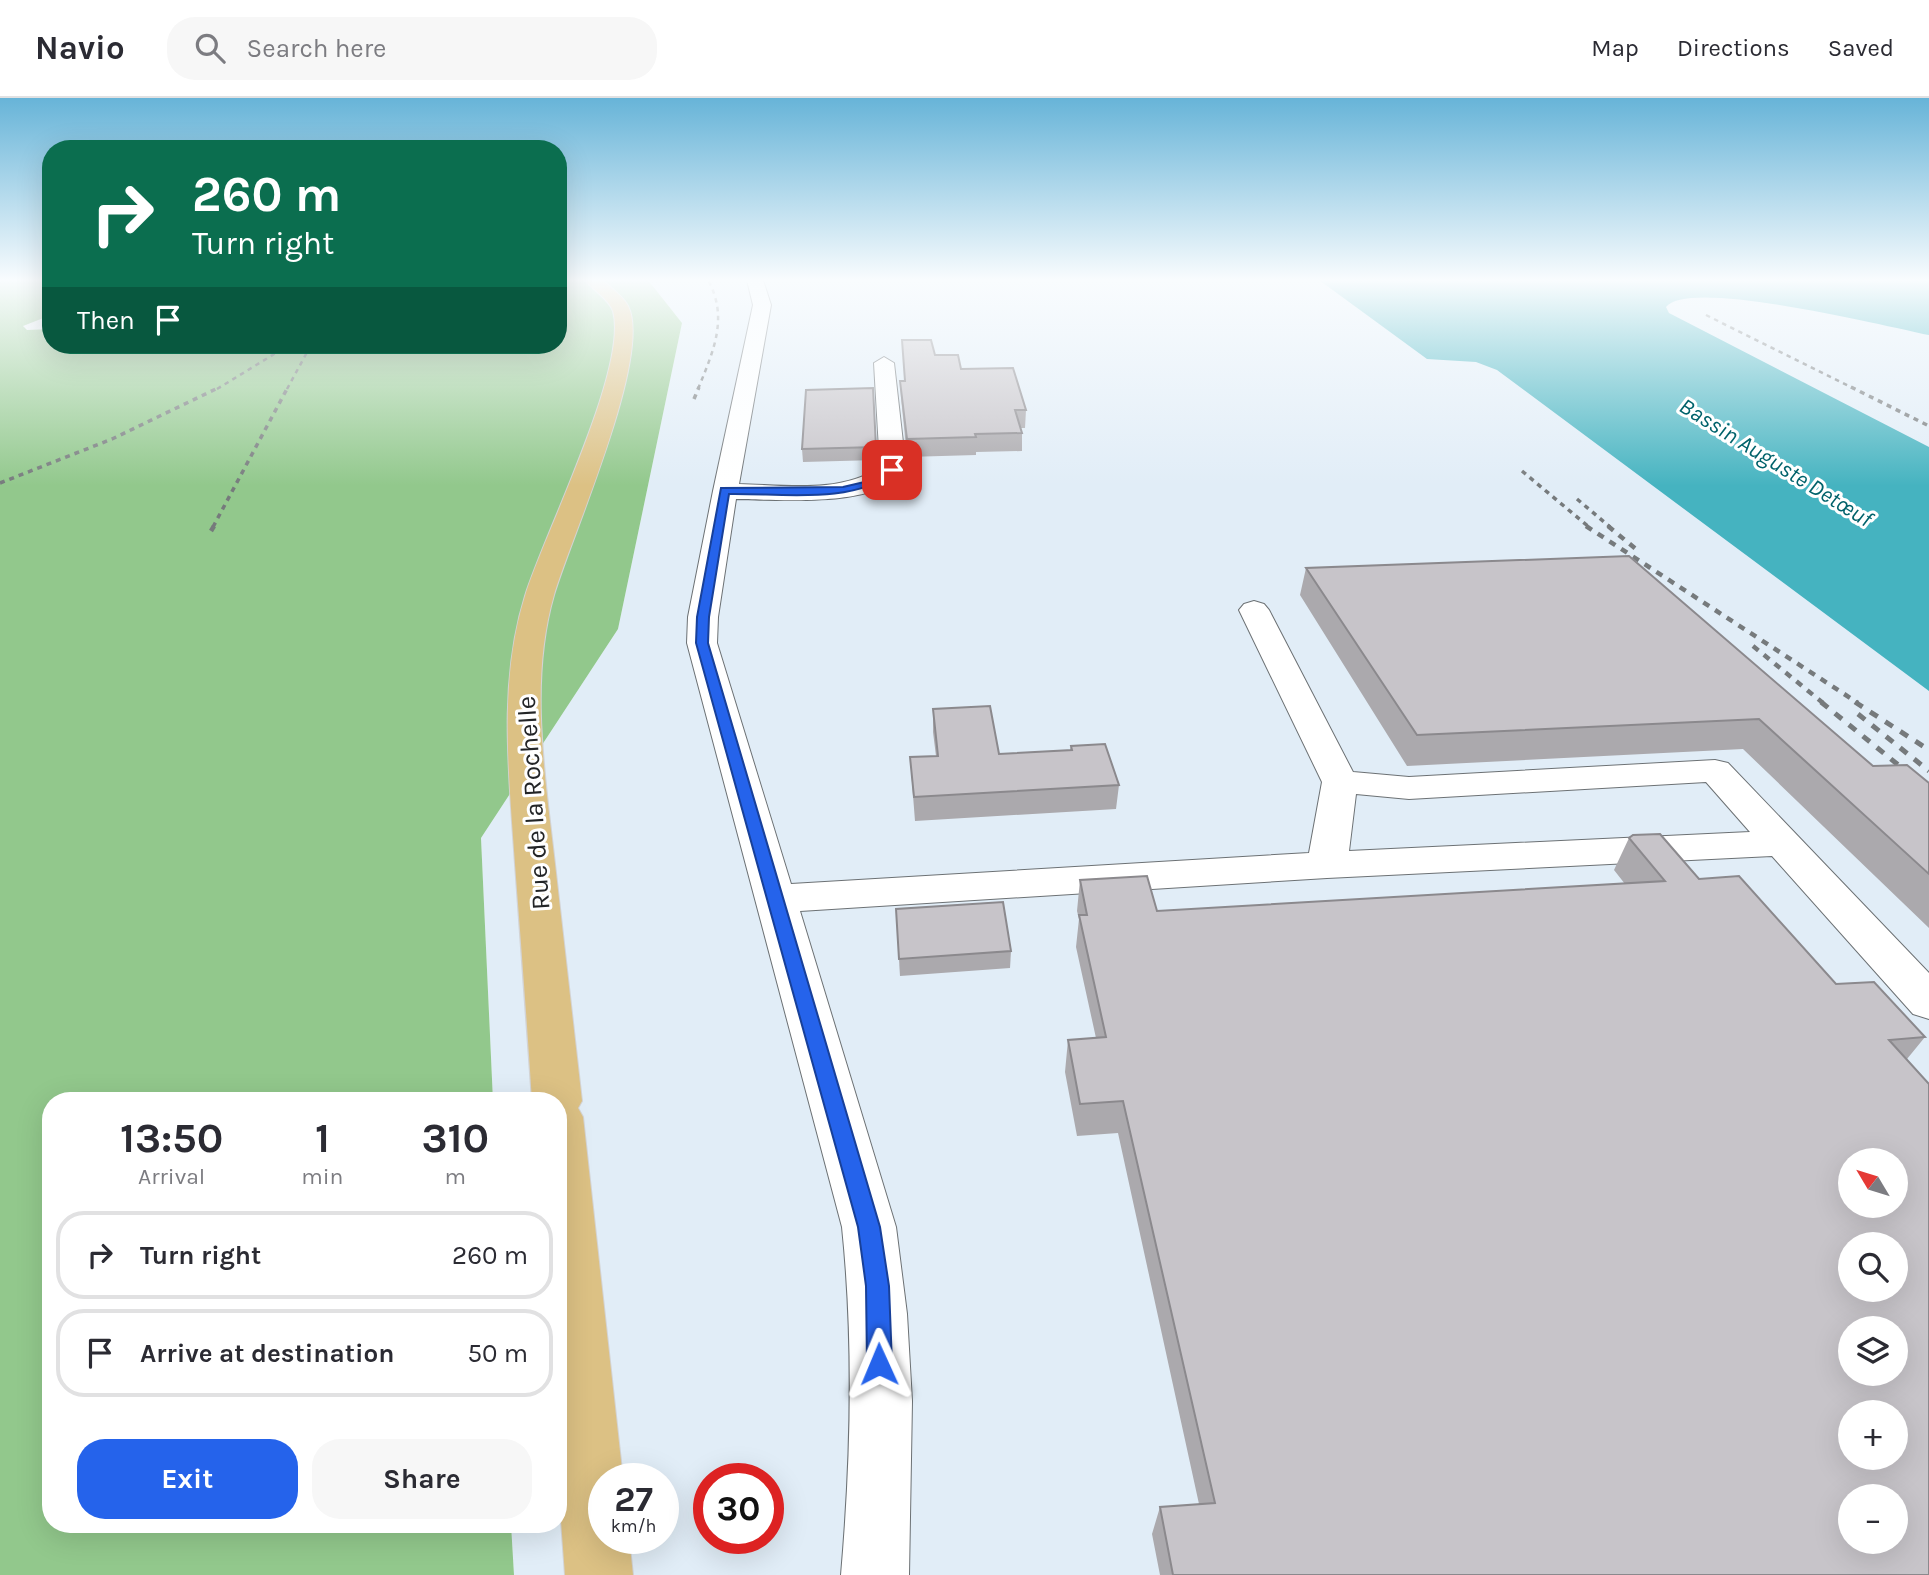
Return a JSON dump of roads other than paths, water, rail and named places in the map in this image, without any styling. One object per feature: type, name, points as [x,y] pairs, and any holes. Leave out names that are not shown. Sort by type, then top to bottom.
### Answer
[{"type":"main road","name":"Rue de la Rochelle","points":[[556,1092],[525,753],[526,667],[539,597],[594,449],[624,349]]},
{"type":"main road","points":[[567,1225],[599,1575]]},
{"type":"street","points":[[753,349],[703,617],[702,643],[871,1239],[877,1286],[882,1467],[874,1575]]},
{"type":"street","points":[[725,491],[843,490],[861,487],[884,477],[892,470],[893,460],[884,363]]},
{"type":"street","points":[[1254,610],[1340,782],[1327,865]]},
{"type":"street","points":[[1340,782],[1409,788],[1715,771],[1929,1002]]},
{"type":"street","points":[[774,899],[1327,865],[1782,843]]},
{"type":"water","name":"Bassin Auguste Detœuf","points":[[1413,349],[1739,349],[1929,447],[1929,691],[1497,370],[1476,362],[1427,359]]},
{"type":"railway","points":[[698,389],[713,349]]},
{"type":"railway","points":[[1774,349],[1855,389]]},
{"type":"railway","points":[[217,389],[274,354]]},
{"type":"railway","points":[[287,389],[306,354]]},
{"type":"railway","points":[[0,483],[112,439],[220,387]]},
{"type":"railway","points":[[213,527],[288,387]]},
{"type":"railway","points":[[694,399],[699,387]]},
{"type":"railway","points":[[1851,387],[1855,389]]},
{"type":"railway","points":[[1855,389],[1929,426]]},
{"type":"railway","points":[[1522,471],[1589,527]]},
{"type":"railway","points":[[1577,499],[1610,527]]},
{"type":"railway","points":[[211,531],[214,526]]},
{"type":"railway","points":[[1586,526],[1858,703]]},
{"type":"railway","points":[[1608,526],[1637,550]]},
{"type":"railway","points":[[1753,646],[1823,703]]},
{"type":"railway","points":[[1821,702],[1929,790]]},
{"type":"railway","points":[[1855,702],[1929,750]]},
{"type":"railway","points":[[1858,714],[1929,771]]}]
